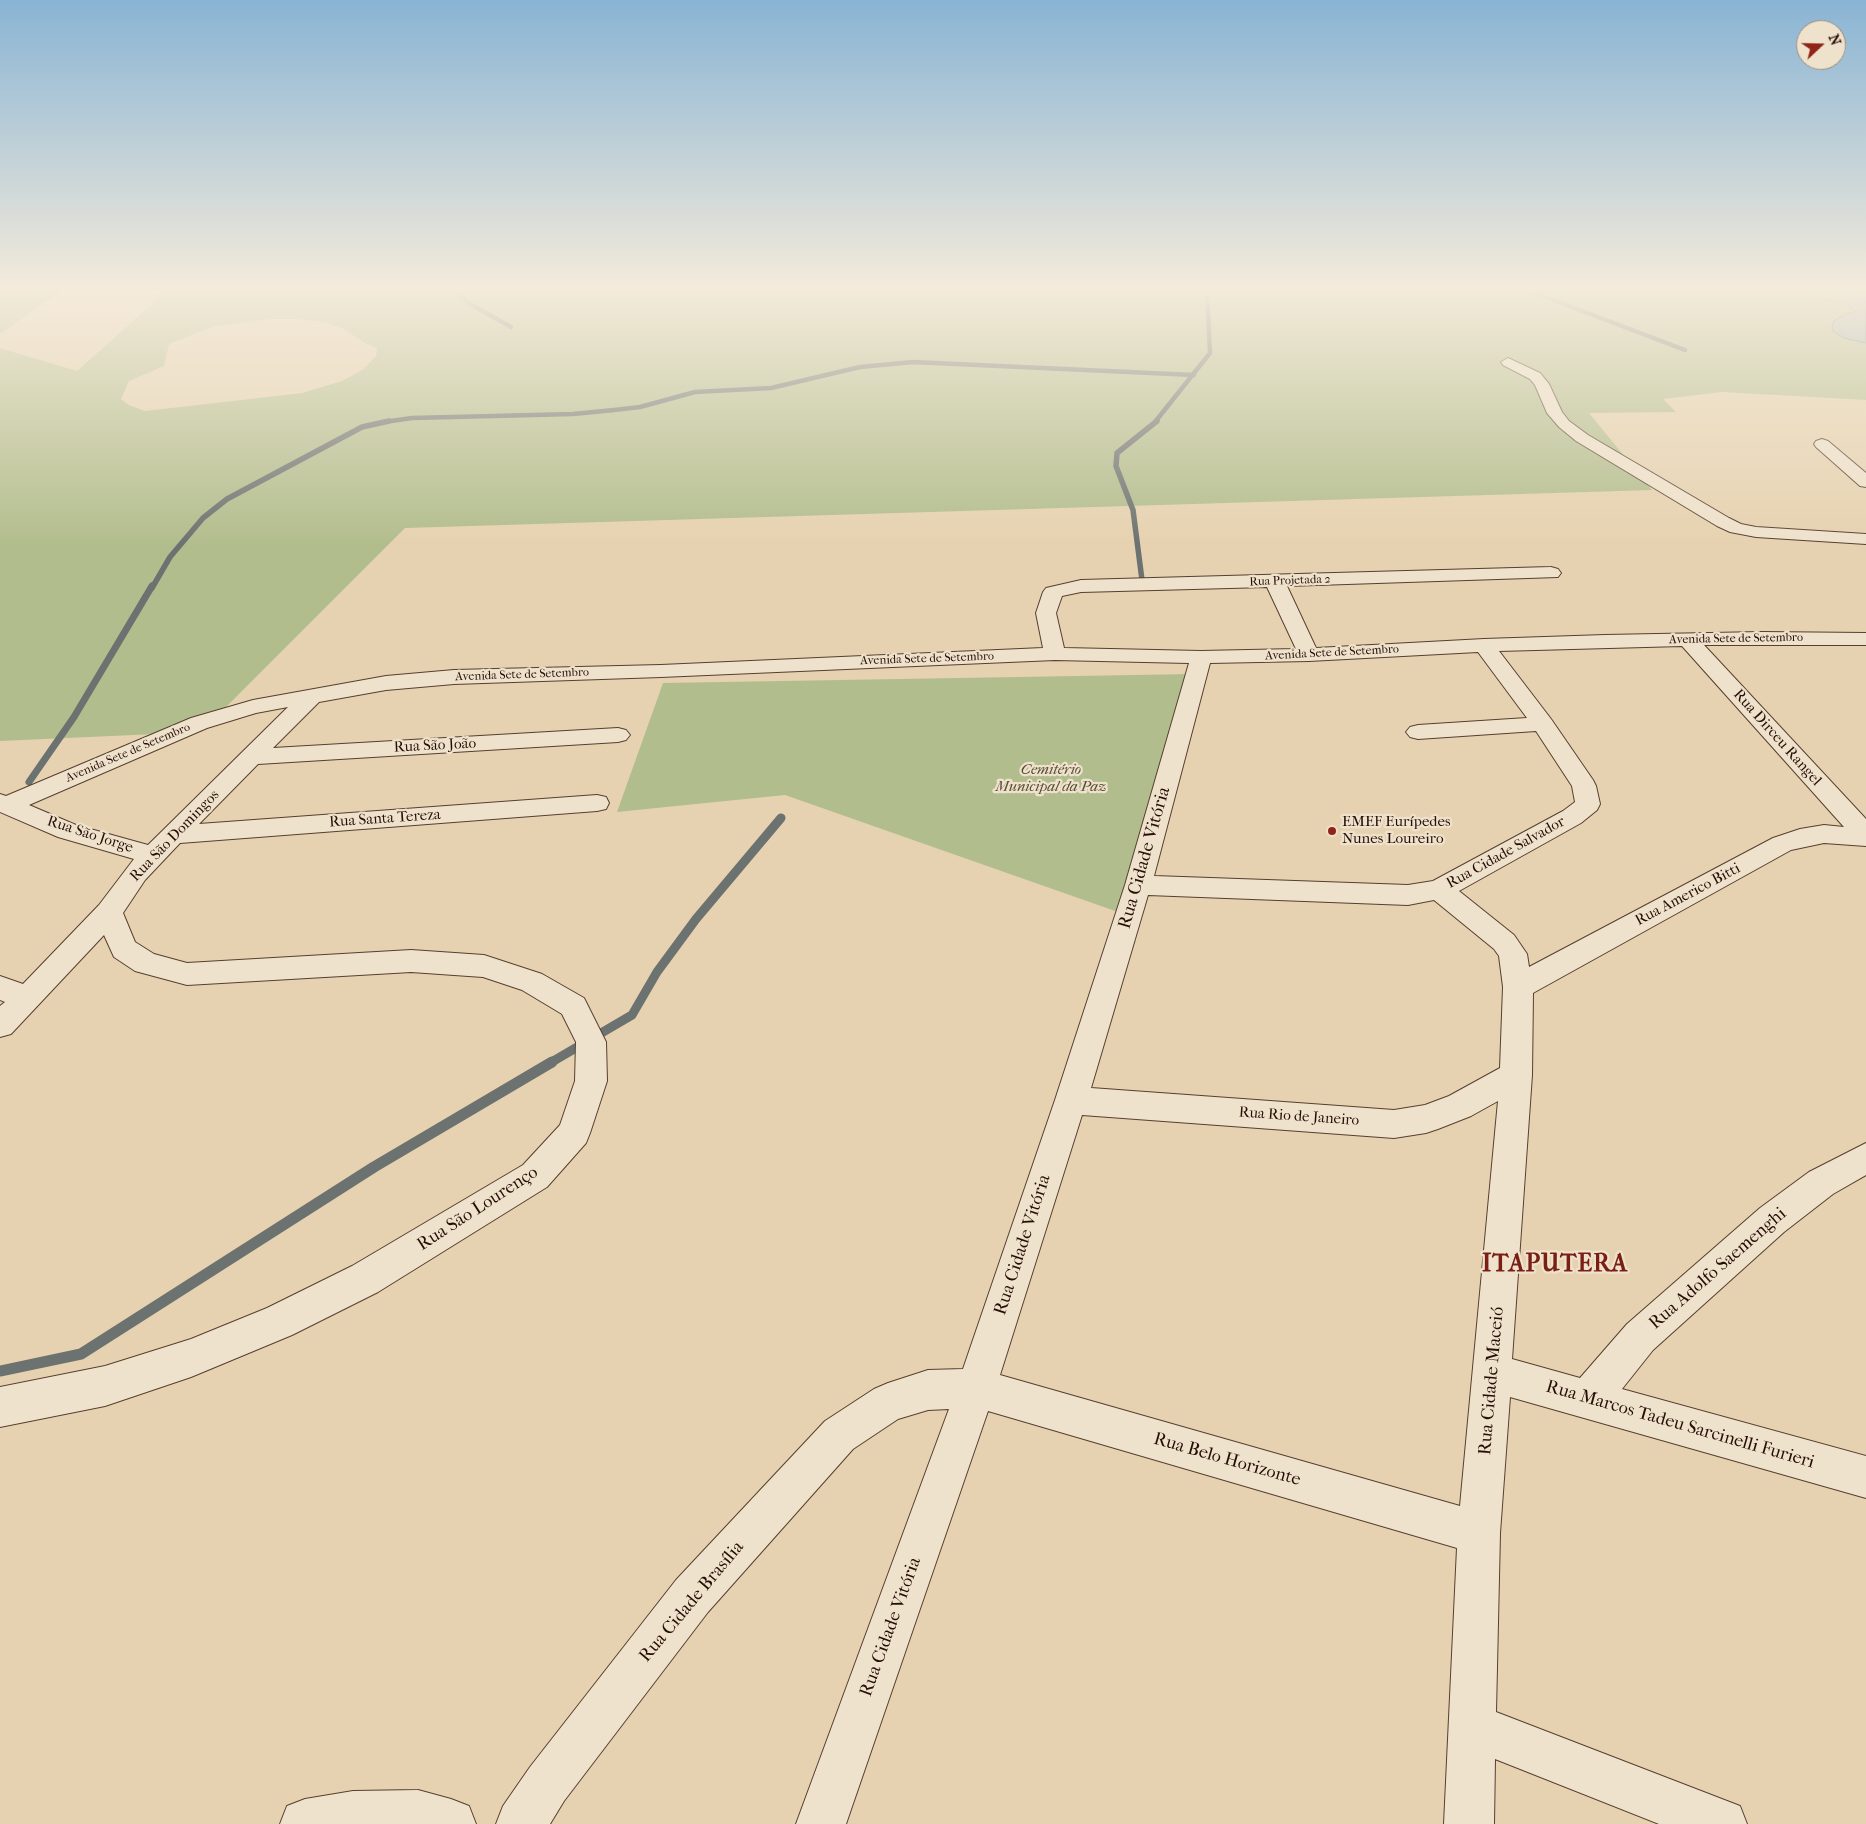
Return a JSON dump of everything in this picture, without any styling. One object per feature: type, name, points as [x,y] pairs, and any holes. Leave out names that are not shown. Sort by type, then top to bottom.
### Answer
[{"type":"street","points":[[1533,375],[1542,384],[1555,413],[1564,424],[1582,438],[1723,522],[1736,528],[1756,532],[1866,539]]},
{"type":"street","points":[[1822,444],[1866,482]]},
{"type":"street","name":"Rua Projetada 2","points":[[1055,654],[1046,613],[1053,592],[1081,586],[1551,573]]},
{"type":"street","points":[[1275,582],[1309,655]]},
{"type":"street","name":"Avenida Sete de Setembro","points":[[4,803],[199,723],[253,707],[386,683],[454,677],[1055,654],[1201,657],[1309,655],[1484,645],[1762,638],[1866,639]]},
{"type":"street","name":"Rua Dirceu Rangel","points":[[1688,640],[1866,836]]},
{"type":"street","name":"Rua Cidade Salvador","points":[[1138,885],[1408,895],[1439,890],[1572,817],[1588,804],[1584,786],[1543,724],[1484,645]]},
{"type":"street","name":"Rua Cidade Vitória","points":[[821,1824],[976,1388],[1071,1100],[1138,885],[1201,657]]},
{"type":"street","name":"Rua São Domingos","points":[[0,1025],[27,999],[108,912],[136,873],[153,855],[313,695]]},
{"type":"street","points":[[1418,732],[1543,724]]},
{"type":"street","name":"Rua São João","points":[[253,757],[618,735]]},
{"type":"street","name":"Rua São Jorge","points":[[4,803],[67,831],[153,855]]},
{"type":"street","name":"Rua Santa Tereza","points":[[172,835],[598,803]]},
{"type":"street","name":"Rua Americo Bitti","points":[[1518,987],[1782,844],[1800,838],[1824,834],[1866,836]]},
{"type":"street","name":"Rua Cidade Maceió","points":[[1439,890],[1504,942],[1513,954],[1518,987],[1516,1075],[1479,1533],[1469,1824]]},
{"type":"street","name":"Rua São Lourenço","points":[[0,1407],[104,1386],[191,1358],[279,1322],[365,1279],[535,1176],[574,1133],[591,1081],[591,1042],[573,1006],[532,982],[484,966],[411,961],[187,974],[146,963],[124,949],[108,912]]},
{"type":"street","points":[[0,987],[27,999]]},
{"type":"street","name":"Rua Rio de Janeiro","points":[[1071,1100],[1394,1124],[1426,1119],[1460,1106],[1516,1075]]},
{"type":"street","name":"Rua Adolfo Saemenghi","points":[[1587,1400],[1640,1337],[1772,1220],[1821,1183],[1866,1158]]},
{"type":"street","name":"Rua Marcos Tadeu Sarcinelli Furieri","points":[[1493,1374],[1866,1477]]},
{"type":"street","name":"Rua Belo Horizonte","points":[[888,1403],[928,1390],[976,1388],[1479,1533]]},
{"type":"street","name":"Rua Cidade Brasília","points":[[521,1824],[547,1784],[692,1596],[839,1435],[888,1403]]},
{"type":"street","points":[[1471,1726],[1722,1824]]},
{"type":"street","points":[[305,1824],[353,1816],[418,1815],[451,1824]]},
{"type":"green space","points":[[0,375],[143,375],[129,381],[121,399],[129,405],[145,411],[302,393],[342,381],[353,375],[1866,375],[1866,400],[1722,392],[1663,399],[1676,412],[1589,413],[1652,490],[405,528],[201,732],[0,741]]},
{"type":"green space","name":"Cemitério Municipal da Paz","points":[[1194,674],[1118,912],[785,795],[617,812],[663,683]]},
{"type":"waterway","points":[[385,422],[412,418],[573,414],[614,410],[640,407],[695,392],[771,388],[826,375]]},
{"type":"waterway","points":[[1155,422],[1192,375]]},
{"type":"waterway","points":[[1142,580],[1133,510],[1116,466],[1117,453],[1157,421]]},
{"type":"waterway","points":[[152,588],[170,557],[203,518],[227,499],[362,427],[385,422]]},
{"type":"waterway","points":[[29,782],[74,717],[152,586]]},
{"type":"waterway","points":[[550,1063],[632,1015],[657,972],[696,919],[781,818]]},
{"type":"waterway","points":[[0,1371],[81,1354],[374,1167],[552,1062]]},
{"type":"place","name":"EMEF Eurípedes Nunes Loureiro","points":[[1332,831]]},
{"type":"district","name":"ITAPUTERA","points":[[1555,1265]]}]
